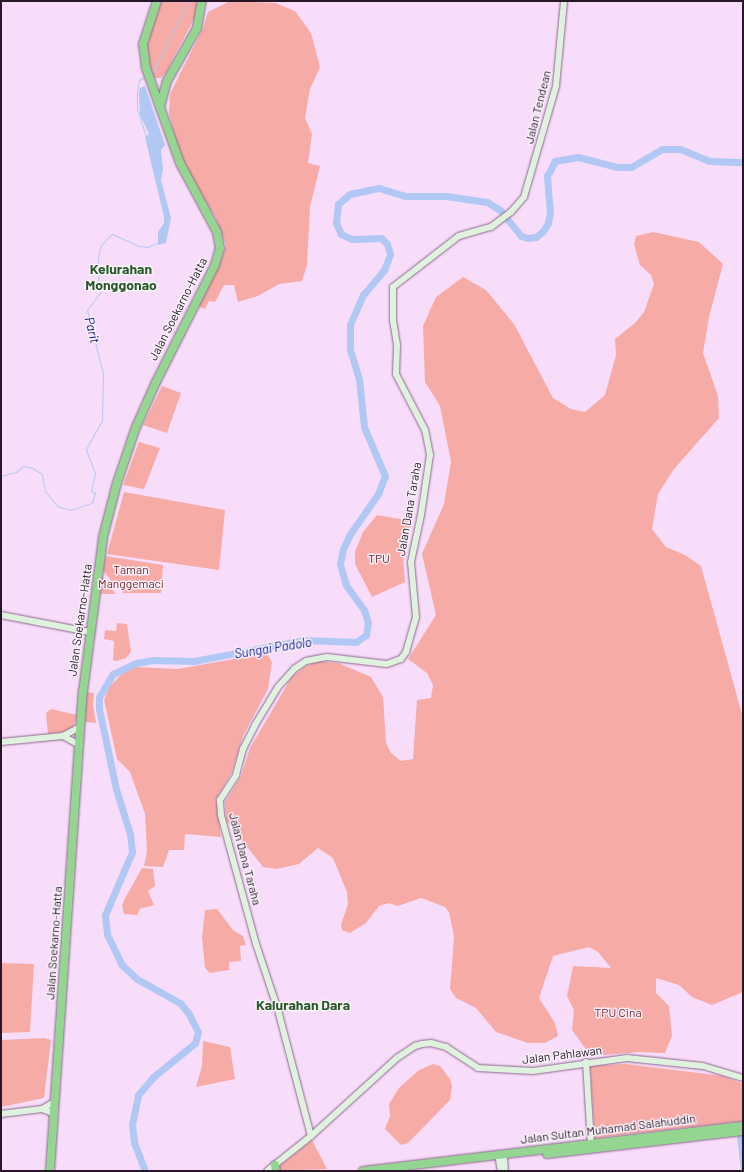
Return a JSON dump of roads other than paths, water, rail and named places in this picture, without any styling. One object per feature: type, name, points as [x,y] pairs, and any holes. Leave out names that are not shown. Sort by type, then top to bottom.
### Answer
[{"type":"highway","name":"Jalan Soekarno-Hatta","points":[[50,1171],[80,727],[89,632],[108,516],[136,427],[156,382],[219,255],[217,232],[180,163],[148,76],[143,44],[157,1]]},
{"type":"highway","points":[[160,107],[167,81],[197,28],[202,1]]},
{"type":"highway","points":[[148,76],[167,81]]},
{"type":"highway","name":"Jalan Sultan Muhamad Salahuddin","points":[[362,1171],[743,1126]]},
{"type":"highway","name":"Jalan Sultan Muhamad Salahuddin","points":[[477,1158],[485,1161],[743,1131]]},
{"type":"street","name":"Jalan Tendean","points":[[496,224],[511,212],[524,197],[528,187],[556,86],[564,1]]},
{"type":"street","name":"Jalan Dana Taraha","points":[[311,1136],[278,1010],[256,944],[221,815],[220,800],[236,775],[243,749],[255,725],[278,687],[294,669],[306,661],[322,657],[387,664],[402,659],[406,652],[416,617],[411,562],[421,515],[430,455],[425,430],[396,374],[397,346],[393,321],[392,287],[459,236],[480,231],[496,224]]},
{"type":"street","points":[[1,615],[89,632]]},
{"type":"street","points":[[1,742],[63,736],[80,727]]},
{"type":"street","points":[[63,736],[79,745]]},
{"type":"street","name":"Jalan Pahlawan","points":[[267,1171],[275,1168],[397,1058],[415,1046],[438,1044],[451,1050],[478,1068],[533,1071],[586,1062],[627,1058],[652,1059],[721,1070],[743,1078]]},
{"type":"street","points":[[586,1062],[591,1144]]},
{"type":"street","points":[[1,1114],[42,1109],[54,1102]]},
{"type":"street","points":[[42,1109],[53,1113]]},
{"type":"street","points":[[501,1159],[501,1171]]},
{"type":"street","points":[[501,1159],[505,1171]]},
{"type":"water","points":[[145,86],[165,145],[161,150],[163,169],[161,180],[171,218],[166,243],[158,245],[158,232],[164,223],[164,217],[145,137],[149,134],[140,115],[139,93],[140,88]]},
{"type":"water","points":[[743,1135],[743,1171],[741,1171],[737,1136]]},
{"type":"waterway","name":"Parit","points":[[152,73],[189,1]]},
{"type":"waterway","name":"Parit","points":[[146,76],[139,80],[137,92],[137,108],[146,137]]},
{"type":"waterway","name":"Sungai Padolo","points":[[145,1171],[134,1143],[132,1124],[138,1095],[153,1077],[195,1043],[198,1032],[189,1014],[180,1003],[137,979],[122,965],[107,934],[105,915],[132,852],[130,834],[116,789],[99,709],[99,697],[113,674],[136,663],[153,660],[194,661],[304,640],[356,642],[366,635],[368,623],[364,610],[346,585],[340,564],[343,549],[350,534],[378,494],[385,476],[364,427],[359,379],[350,350],[350,325],[363,295],[384,270],[390,254],[387,244],[381,238],[352,239],[341,234],[336,223],[338,204],[350,194],[379,188],[405,196],[446,196],[487,202],[500,210],[521,236],[528,238],[536,237],[543,231],[548,223],[550,212],[547,176],[555,161],[578,157],[617,167],[631,167],[662,149],[680,149],[710,161],[743,162]]},
{"type":"waterway","name":"Parit","points":[[1,476],[16,472],[23,466],[32,468],[42,474],[45,491],[57,506],[70,510],[92,503],[95,493],[91,491],[95,473],[86,449],[102,420],[103,374],[87,310],[100,293],[97,268],[99,251],[102,244],[112,234],[139,246],[147,247],[157,243]]},
{"type":"district","name":"Kelurahan Monggonao","points":[[121,278]]},
{"type":"district","name":"Kalurahan Dara","points":[[303,1005]]},
{"type":"park label","name":"TPU","points":[[379,559]]},
{"type":"park label","name":"Taman Manggemaci","points":[[131,577]]},
{"type":"park label","name":"TPU Cina","points":[[618,1013]]}]
